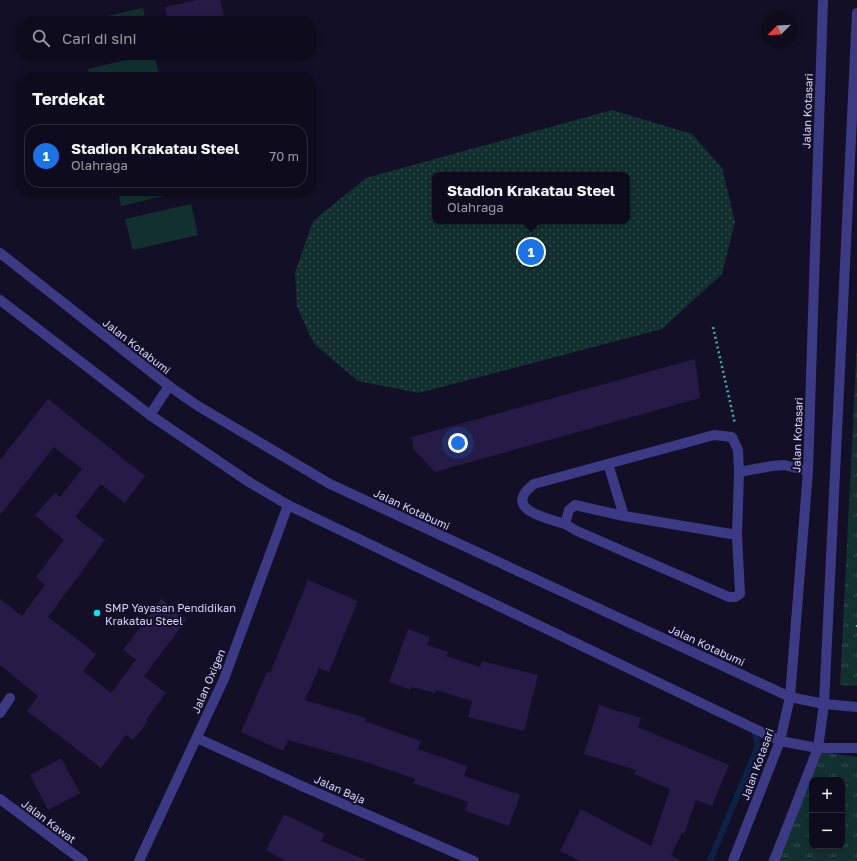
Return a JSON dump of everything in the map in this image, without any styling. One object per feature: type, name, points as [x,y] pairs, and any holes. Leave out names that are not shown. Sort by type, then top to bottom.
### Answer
[{"type":"street","name":"Jalan Kotasari","points":[[733,861],[780,741],[790,697],[808,472],[823,0]]},
{"type":"street","points":[[774,861],[818,748],[824,704],[857,13]]},
{"type":"street","name":"Jalan Kotabumi","points":[[0,253],[169,386],[198,406],[330,484],[790,697],[824,704],[857,707]]},
{"type":"street","points":[[0,300],[150,415],[249,482],[288,505],[780,741],[818,748],[857,748]]},
{"type":"street","points":[[150,415],[169,386]]},
{"type":"street","points":[[714,435],[732,437],[738,450],[739,472],[737,535],[740,594],[735,597],[729,597],[577,531],[565,524],[534,515],[526,509],[523,495],[527,489],[534,484],[608,464],[714,435]]},
{"type":"street","points":[[608,464],[624,516]]},
{"type":"street","points":[[739,472],[772,466],[784,466],[808,472]]},
{"type":"street","name":"Jalan Oxigen","points":[[139,861],[224,679],[288,505]]},
{"type":"street","points":[[565,524],[569,510],[575,505],[624,516],[737,535]]},
{"type":"street","points":[[0,713],[10,698]]},
{"type":"street","name":"Jalan Baja","points":[[197,738],[304,787],[474,861]]},
{"type":"street","name":"Jalan Kawat","points":[[0,799],[83,861]]},
{"type":"path","points":[[713,327],[736,426],[732,437]]},
{"type":"path","points":[[857,625],[857,630]]},
{"type":"green space","points":[[142,8],[145,16],[108,16]]},
{"type":"green space","points":[[126,60],[155,60],[159,72],[89,72],[88,69]]},
{"type":"green space","points":[[612,110],[692,134],[722,168],[735,222],[722,274],[662,329],[419,393],[358,381],[314,344],[297,307],[295,273],[313,221],[366,178]]},
{"type":"green space","points":[[119,196],[164,196],[121,206]]},
{"type":"green space","points":[[191,204],[198,235],[133,250],[125,219]]},
{"type":"green space","points":[[857,342],[857,686],[840,685]]},
{"type":"green space","points":[[813,751],[857,757],[857,861],[768,861]]},
{"type":"building","points":[[197,0],[220,0],[224,16],[167,16],[165,7]]},
{"type":"building","points":[[695,359],[700,398],[435,472],[413,449],[412,437]]},
{"type":"building","points":[[48,399],[145,476],[125,503],[101,484],[75,517],[105,540],[48,617],[96,654],[83,671],[111,693],[136,660],[123,650],[161,599],[187,619],[144,676],[166,693],[146,720],[148,721],[133,740],[126,735],[101,768],[27,711],[38,696],[0,665],[0,599],[22,616],[45,585],[36,577],[64,540],[35,515],[55,493],[60,497],[82,469],[54,447],[0,515],[0,460]]},
{"type":"building","points":[[308,580],[358,601],[329,672],[319,668],[305,700],[366,718],[365,721],[421,741],[418,749],[467,766],[464,776],[520,795],[509,826],[465,811],[468,802],[413,783],[415,779],[366,762],[288,740],[283,751],[241,732],[267,672],[270,673]]},
{"type":"building","points":[[408,629],[430,637],[427,645],[448,652],[446,656],[480,667],[482,661],[538,675],[524,731],[468,717],[472,701],[436,690],[435,693],[411,687],[411,690],[389,682]]},
{"type":"building","points":[[599,705],[641,718],[638,727],[729,765],[712,806],[696,800],[684,834],[682,833],[671,855],[681,861],[580,861],[560,851],[581,809],[651,846],[670,789],[634,774],[636,770],[584,754]]},
{"type":"building","points":[[61,758],[80,793],[48,810],[30,775]]},
{"type":"building","points":[[284,814],[325,834],[321,841],[368,861],[286,861],[266,850]]},
{"type":"waterway","points":[[710,861],[758,746],[754,730]]},
{"type":"place","name":"Stadion Krakatau Steel","points":[[531,252]]},
{"type":"place","name":"SMP Yayasan Pendidikan Krakatau Steel","points":[[97,613]]}]
